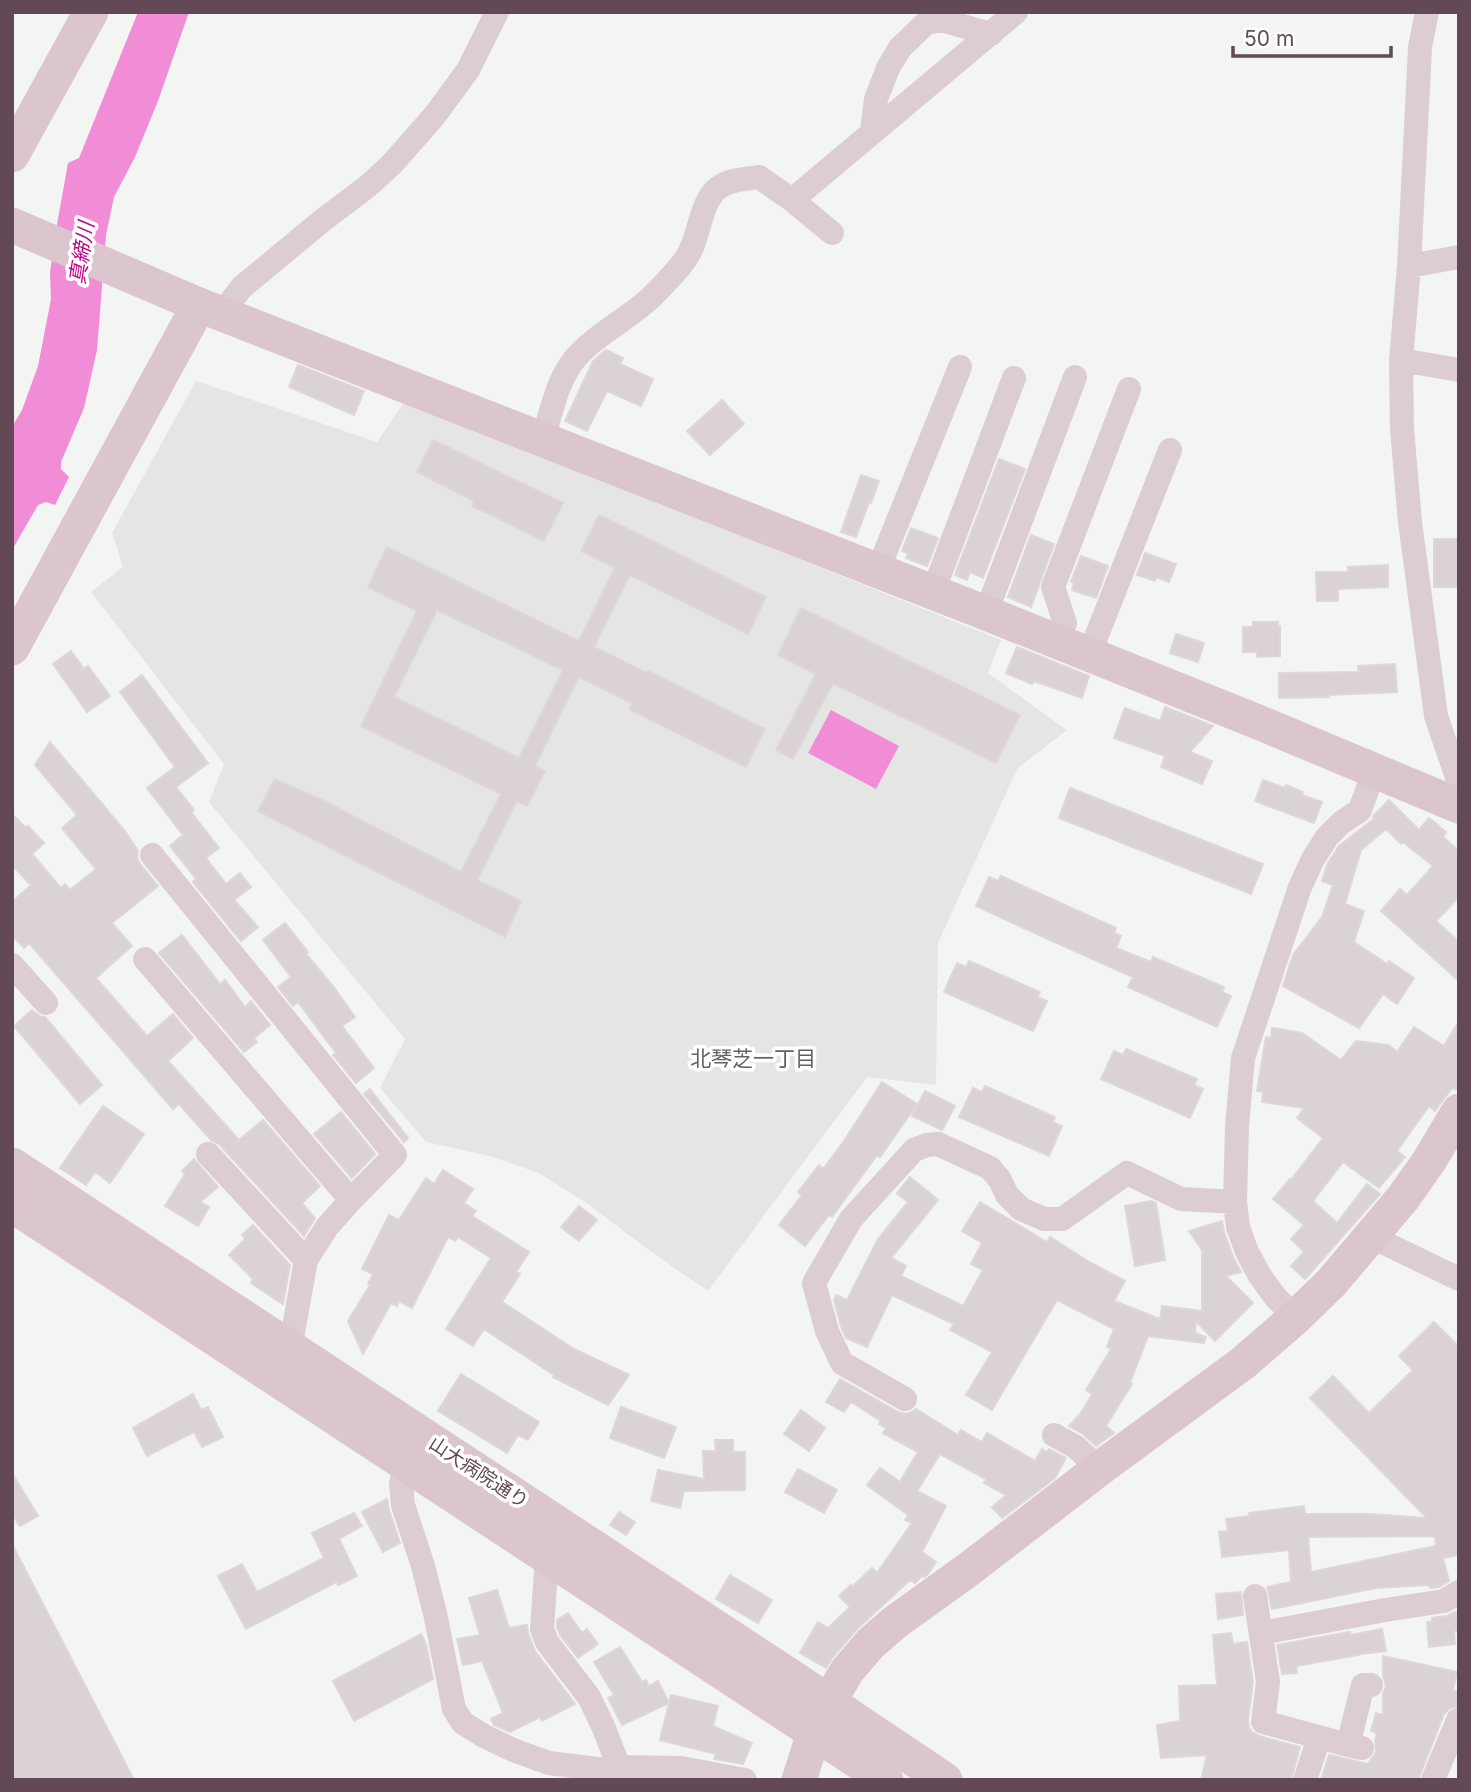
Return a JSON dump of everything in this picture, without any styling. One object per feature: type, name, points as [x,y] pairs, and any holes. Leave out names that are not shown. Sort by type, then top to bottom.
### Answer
[{"type":"street","points":[[12,155],[91,12]]},
{"type":"street","points":[[12,648],[40,595],[210,310],[368,186],[391,164],[435,115],[468,70],[497,12]]},
{"type":"street","points":[[792,200],[1016,12]]},
{"type":"street","points":[[1427,12],[1420,47],[1409,266],[1401,360],[1402,429],[1410,522],[1436,716],[1459,783]]},
{"type":"street","points":[[872,131],[876,99],[888,68],[900,48],[926,23],[935,16],[991,34]]},
{"type":"street","points":[[543,438],[563,376],[573,360],[643,305],[685,261],[693,247],[708,200],[718,188],[732,181],[759,177],[832,233]]},
{"type":"street","points":[[25,230],[210,310],[878,570],[1258,722],[1459,806]]},
{"type":"street","points":[[1409,266],[1459,257]]},
{"type":"street","points":[[1401,360],[1459,370]]},
{"type":"street","points":[[878,570],[960,367]]},
{"type":"street","points":[[986,613],[1075,377]]},
{"type":"street","points":[[933,592],[1014,378]]},
{"type":"street","points":[[1074,649],[1053,587],[1129,389]]},
{"type":"street","points":[[1074,649],[1170,450]]},
{"type":"street","points":[[1296,1317],[1276,1298],[1260,1276],[1237,1227],[1237,1126],[1243,1058],[1300,887],[1313,859],[1328,837],[1360,810],[1374,771]]},
{"type":"street","points":[[152,855],[395,1155],[327,1227],[306,1260],[290,1349]]},
{"type":"street","points":[[145,959],[351,1200]]},
{"type":"street","points":[[12,965],[46,1003]]},
{"type":"street","points":[[799,1780],[821,1718],[847,1671],[870,1644],[894,1623],[1243,1363],[1296,1317],[1331,1283],[1403,1198],[1459,1111]]},
{"type":"street","points":[[905,1399],[842,1363],[827,1331],[814,1283],[851,1219],[914,1150],[938,1144],[990,1168],[1007,1195],[1021,1209],[1044,1219],[1062,1219],[1127,1173],[1181,1199],[1235,1202]]},
{"type":"street","points":[[208,1154],[306,1260]]},
{"type":"street","name":"山大病院通り","points":[[12,1165],[793,1678],[821,1718],[886,1780]]},
{"type":"street","name":"山大病院通り","points":[[12,1205],[547,1556],[821,1718],[945,1780]]},
{"type":"street","points":[[1370,1236],[1459,1279]]},
{"type":"street","points":[[1054,1435],[1076,1447],[1099,1469]]},
{"type":"street","points":[[407,1463],[401,1483],[403,1505],[435,1613],[454,1709],[463,1723],[513,1750],[549,1763],[604,1772],[681,1768],[745,1780]]},
{"type":"street","points":[[547,1556],[542,1629],[547,1642],[589,1697],[603,1726],[604,1772]]},
{"type":"street","points":[[1261,1633],[1444,1601],[1459,1591]]},
{"type":"street","points":[[1255,1596],[1268,1682],[1263,1722],[1355,1747],[1363,1685],[1371,1685]]},
{"type":"street","points":[[1433,1780],[1458,1720]]},
{"type":"street","points":[[1305,1780],[1318,1738]]},
{"type":"shaded area","points":[[196,381],[377,442],[405,401],[1001,640],[988,673],[1067,730],[1017,769],[938,943],[936,1085],[867,1077],[708,1291],[588,1204],[539,1173],[490,1156],[426,1142],[380,1088],[405,1039],[209,802],[224,764],[91,592],[123,567],[112,533]]},
{"type":"water","name":"真締川","points":[[138,12],[189,12],[158,101],[135,157],[114,197],[106,235],[97,350],[84,408],[61,462],[61,469],[69,477],[55,505],[46,502],[38,505],[12,550],[12,427],[22,410],[38,366],[51,299],[50,273],[68,163],[79,158]]},
{"type":"water","points":[[831,710],[899,746],[876,789],[808,753]]},
{"type":"building","points":[[606,350],[623,358],[620,364],[653,379],[641,406],[607,391],[587,431],[565,421],[593,361]]},
{"type":"building","points":[[298,365],[364,391],[354,415],[289,387]]},
{"type":"building","points":[[722,400],[744,424],[710,455],[687,431]]},
{"type":"building","points":[[433,440],[563,503],[544,541],[472,506],[474,501],[417,472]]},
{"type":"building","points":[[999,459],[1025,469],[983,578],[970,572],[967,580],[955,575]]},
{"type":"building","points":[[861,475],[879,481],[856,537],[841,532]]},
{"type":"building","points":[[599,515],[766,597],[748,634],[630,575],[594,647],[765,729],[746,767],[629,709],[632,703],[579,677],[535,766],[545,771],[527,806],[517,801],[477,880],[521,901],[505,937],[258,811],[275,779],[324,801],[461,872],[501,794],[361,726],[417,611],[368,587],[387,547],[579,641],[615,568],[581,551]],"holes":[[[437,610],[563,670],[519,758],[394,697]]]},
{"type":"building","points":[[911,528],[938,538],[927,566],[906,558],[908,553],[902,551]]},
{"type":"building","points":[[1031,535],[1054,544],[1031,607],[1008,597]]},
{"type":"building","points":[[1434,539],[1459,539],[1459,587],[1434,587]]},
{"type":"building","points":[[1145,553],[1176,564],[1169,582],[1156,577],[1155,581],[1137,575]]},
{"type":"building","points":[[1081,556],[1108,566],[1096,598],[1072,590],[1074,583],[1071,582]]},
{"type":"building","points":[[1388,565],[1388,587],[1338,589],[1338,601],[1317,601],[1316,572],[1348,572],[1348,567]]},
{"type":"building","points":[[801,608],[1020,715],[996,763],[833,683],[793,759],[776,750],[816,674],[778,655]]},
{"type":"building","points":[[1253,622],[1278,622],[1280,656],[1257,657],[1257,652],[1243,652],[1243,627],[1253,627]]},
{"type":"building","points":[[1176,634],[1204,643],[1198,662],[1170,653]]},
{"type":"building","points":[[1017,647],[1089,676],[1082,698],[1034,681],[1032,684],[1006,673]]},
{"type":"building","points":[[71,651],[84,669],[88,666],[110,696],[87,712],[53,664]]},
{"type":"building","points":[[1395,664],[1397,692],[1279,698],[1279,673],[1359,672],[1358,666]]},
{"type":"building","points":[[142,675],[208,763],[176,787],[194,810],[191,812],[219,848],[206,858],[226,884],[240,873],[251,887],[234,900],[258,927],[241,941],[193,882],[196,879],[170,846],[183,835],[147,788],[175,767],[120,692]]},
{"type":"building","points":[[1165,707],[1213,726],[1190,752],[1212,761],[1202,784],[1161,767],[1165,756],[1114,738],[1125,708],[1160,721]]},
{"type":"building","points":[[50,742],[125,831],[138,851],[140,864],[158,886],[112,923],[132,946],[96,978],[147,1036],[173,1014],[193,1038],[168,1061],[239,1140],[263,1120],[320,1186],[302,1203],[315,1218],[304,1236],[179,1104],[173,1109],[29,943],[24,948],[12,935],[12,902],[31,885],[12,865],[12,814],[44,843],[32,854],[61,888],[65,884],[70,890],[96,869],[62,828],[77,815],[35,765]]},
{"type":"building","points":[[1263,780],[1285,788],[1286,785],[1303,792],[1302,795],[1322,802],[1314,823],[1255,801]]},
{"type":"building","points":[[1070,788],[1263,864],[1251,894],[1059,818]]},
{"type":"building","points":[[1389,800],[1419,830],[1429,818],[1446,832],[1443,837],[1459,851],[1459,897],[1436,921],[1459,942],[1459,981],[1381,911],[1400,889],[1407,895],[1433,866],[1403,842],[1401,844],[1386,829],[1361,850],[1345,904],[1364,911],[1354,942],[1414,978],[1397,1004],[1383,994],[1359,1028],[1283,986],[1293,955],[1322,917],[1333,885],[1322,881],[1328,863],[1339,846],[1375,818],[1373,816]]},
{"type":"building","points":[[1001,876],[1116,928],[1114,933],[1121,936],[1116,948],[1151,962],[1153,957],[1224,987],[1222,992],[1231,996],[1217,1027],[1128,987],[1133,977],[976,906],[989,877],[998,881]]},
{"type":"building","points":[[285,923],[355,1017],[342,1026],[374,1068],[356,1083],[333,1055],[336,1053],[298,1002],[293,1006],[278,987],[291,977],[263,940]]},
{"type":"building","points":[[182,935],[220,984],[225,980],[245,1007],[251,1001],[270,1025],[254,1038],[257,1042],[244,1052],[159,953]]},
{"type":"building","points":[[969,961],[1040,992],[1037,997],[1047,1001],[1033,1031],[944,992],[957,963],[966,967]]},
{"type":"building","points":[[32,1010],[45,1017],[102,1085],[80,1104],[14,1026]]},
{"type":"building","points":[[1459,1021],[1459,1091],[1452,1088],[1435,1111],[1429,1106],[1397,1151],[1405,1157],[1379,1188],[1343,1162],[1313,1201],[1337,1223],[1367,1184],[1380,1194],[1305,1279],[1291,1266],[1304,1252],[1291,1239],[1304,1225],[1273,1199],[1323,1138],[1297,1118],[1304,1108],[1262,1102],[1263,1092],[1257,1091],[1266,1037],[1271,1038],[1272,1028],[1302,1033],[1341,1060],[1356,1041],[1389,1045],[1397,1052],[1414,1027],[1444,1046]]},
{"type":"building","points":[[1126,1049],[1197,1079],[1194,1085],[1203,1089],[1190,1118],[1101,1079],[1114,1051],[1123,1055]]},
{"type":"building","points":[[882,1082],[917,1104],[880,1157],[877,1155],[832,1217],[829,1215],[805,1246],[779,1225],[802,1195],[798,1192],[819,1165],[823,1169]]},
{"type":"building","points":[[985,1086],[1055,1117],[1053,1122],[1062,1126],[1049,1156],[959,1117],[973,1088],[982,1092]]},
{"type":"building","points":[[370,1089],[408,1138],[404,1142],[364,1094]]},
{"type":"building","points":[[925,1091],[955,1106],[942,1130],[912,1116]]},
{"type":"building","points":[[103,1106],[144,1134],[110,1183],[95,1172],[86,1185],[60,1168]]},
{"type":"building","points":[[341,1112],[375,1154],[352,1178],[314,1134]]},
{"type":"building","points":[[194,1159],[218,1187],[200,1202],[209,1207],[198,1226],[165,1206],[185,1174],[182,1171]]},
{"type":"building","points":[[443,1170],[473,1189],[464,1203],[476,1211],[472,1216],[529,1252],[516,1272],[520,1274],[502,1302],[574,1349],[629,1375],[608,1405],[553,1377],[554,1375],[484,1329],[473,1346],[446,1329],[491,1258],[458,1237],[455,1241],[448,1237],[412,1308],[399,1301],[397,1306],[391,1303],[363,1354],[348,1321],[370,1285],[368,1284],[373,1274],[362,1269],[389,1215],[399,1220],[426,1178],[434,1184]]},
{"type":"building","points":[[910,1177],[938,1200],[891,1258],[906,1266],[901,1276],[963,1306],[983,1270],[971,1264],[982,1243],[962,1231],[980,1202],[1047,1242],[1050,1237],[1125,1281],[1114,1301],[1160,1319],[1162,1306],[1202,1311],[1202,1250],[1189,1231],[1222,1221],[1233,1257],[1241,1272],[1226,1276],[1253,1303],[1215,1341],[1196,1321],[1195,1333],[1206,1337],[1204,1343],[1148,1336],[1130,1383],[1132,1384],[1106,1426],[1114,1433],[1096,1446],[1069,1426],[1081,1413],[1092,1394],[1086,1390],[1111,1349],[1107,1347],[1114,1329],[1057,1300],[992,1410],[966,1395],[992,1352],[950,1330],[954,1324],[892,1295],[867,1347],[846,1338],[841,1326],[834,1300],[836,1295],[847,1300],[878,1239],[908,1202],[897,1193]]},
{"type":"building","points":[[1151,1201],[1156,1203],[1165,1260],[1135,1266],[1125,1206]]},
{"type":"building","points":[[579,1206],[597,1220],[579,1241],[561,1227]]},
{"type":"building","points":[[253,1225],[290,1265],[283,1304],[251,1283],[253,1279],[229,1255],[245,1239],[242,1235]]},
{"type":"building","points":[[1434,1322],[1459,1347],[1459,1555],[1443,1558],[1449,1581],[1439,1587],[1430,1588],[1429,1585],[1376,1588],[1272,1609],[1267,1587],[1291,1582],[1289,1550],[1222,1557],[1219,1532],[1228,1531],[1226,1519],[1250,1516],[1249,1513],[1304,1506],[1305,1514],[1427,1518],[1310,1398],[1333,1376],[1369,1413],[1413,1370],[1399,1356]],"holes":[[[1435,1536],[1436,1546],[1311,1572],[1308,1537]]]},
{"type":"building","points":[[461,1374],[539,1422],[528,1440],[518,1435],[507,1453],[438,1411]]},
{"type":"building","points":[[840,1379],[898,1412],[906,1414],[916,1409],[958,1435],[961,1430],[982,1442],[987,1433],[1035,1461],[1042,1449],[1047,1452],[1049,1449],[1066,1458],[1055,1478],[1002,1518],[992,1507],[1006,1495],[984,1483],[986,1479],[940,1454],[917,1491],[946,1506],[922,1552],[936,1562],[928,1574],[915,1583],[910,1580],[857,1629],[826,1668],[800,1653],[818,1622],[828,1628],[850,1607],[839,1596],[872,1568],[877,1573],[912,1523],[905,1520],[908,1515],[867,1485],[880,1468],[900,1482],[918,1452],[883,1433],[886,1428],[879,1424],[881,1421],[851,1402],[844,1412],[826,1402]]},
{"type":"building","points":[[193,1394],[201,1410],[208,1407],[223,1437],[202,1447],[194,1432],[147,1456],[133,1428]]},
{"type":"building","points":[[621,1407],[676,1427],[664,1458],[610,1438]]},
{"type":"building","points":[[801,1410],[825,1428],[809,1451],[784,1434]]},
{"type":"building","points":[[715,1440],[733,1440],[733,1452],[745,1452],[745,1490],[684,1491],[680,1508],[651,1501],[658,1470],[704,1479],[703,1451],[716,1451]]},
{"type":"building","points":[[798,1469],[837,1490],[824,1513],[785,1492]]},
{"type":"building","points":[[12,1473],[38,1516],[20,1526],[12,1514]]},
{"type":"building","points":[[387,1499],[400,1543],[383,1552],[362,1512]]},
{"type":"building","points":[[619,1512],[635,1522],[626,1535],[610,1525]]},
{"type":"building","points":[[354,1513],[362,1526],[339,1539],[357,1576],[338,1585],[336,1582],[246,1629],[218,1576],[242,1564],[257,1592],[324,1558],[312,1533]]},
{"type":"building","points":[[12,1544],[134,1780],[12,1780]]},
{"type":"building","points":[[730,1575],[772,1600],[758,1623],[716,1599]]},
{"type":"building","points":[[497,1590],[509,1628],[527,1625],[535,1651],[575,1704],[542,1721],[540,1717],[510,1732],[494,1725],[491,1719],[503,1713],[482,1661],[463,1665],[457,1639],[480,1635],[469,1598]]},
{"type":"building","points":[[1241,1592],[1243,1615],[1218,1619],[1216,1594]]},
{"type":"building","points":[[1457,1611],[1459,1630],[1454,1631],[1455,1644],[1429,1647],[1427,1622]]},
{"type":"building","points":[[568,1613],[582,1633],[587,1629],[598,1644],[578,1658],[557,1627],[557,1620]]},
{"type":"building","points":[[1382,1629],[1386,1651],[1296,1666],[1297,1673],[1282,1674],[1277,1645]]},
{"type":"building","points":[[1231,1633],[1233,1644],[1247,1642],[1253,1682],[1249,1728],[1259,1736],[1300,1747],[1291,1780],[1201,1780],[1207,1755],[1161,1758],[1157,1725],[1180,1721],[1179,1686],[1217,1685],[1213,1635]]},
{"type":"building","points":[[421,1634],[426,1644],[433,1679],[354,1721],[333,1681]]},
{"type":"building","points":[[620,1647],[642,1682],[646,1680],[649,1686],[658,1681],[669,1703],[622,1725],[608,1698],[614,1695],[594,1662]]},
{"type":"building","points":[[1383,1656],[1457,1672],[1453,1690],[1459,1692],[1459,1706],[1450,1708],[1444,1714],[1418,1780],[1321,1780],[1329,1755],[1368,1764],[1376,1752],[1377,1733],[1371,1731],[1376,1713],[1383,1715],[1383,1694],[1386,1686]]},
{"type":"building","points":[[671,1695],[718,1706],[713,1726],[752,1743],[743,1764],[714,1759],[716,1754],[660,1740]]},
{"type":"district","name":"北琴芝一丁目","points":[[753,1059]]}]
